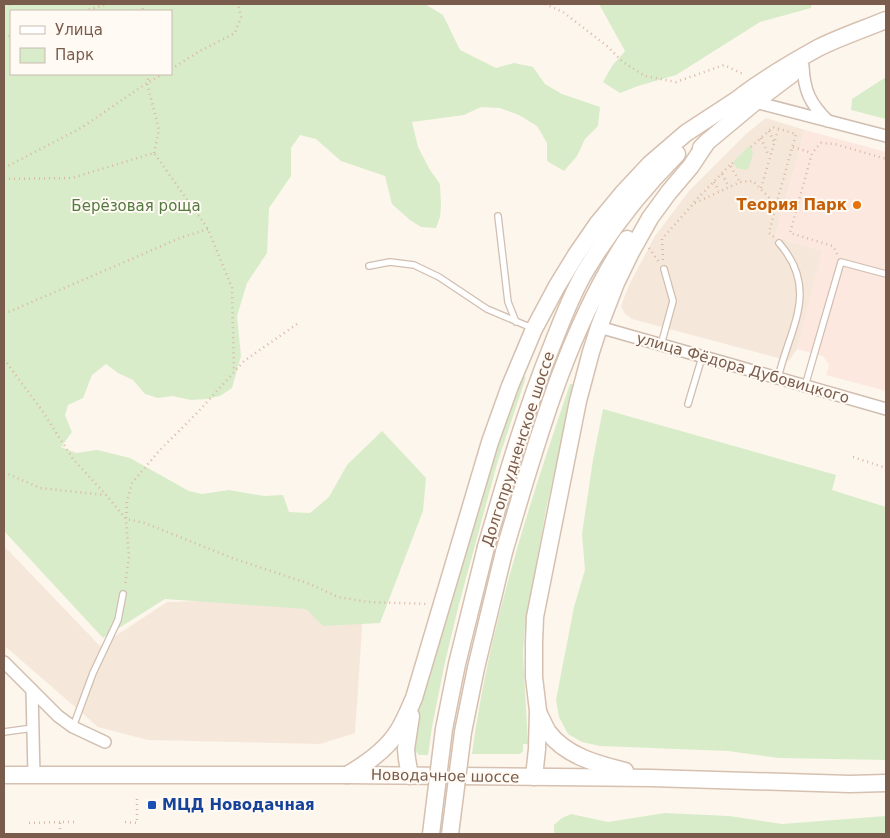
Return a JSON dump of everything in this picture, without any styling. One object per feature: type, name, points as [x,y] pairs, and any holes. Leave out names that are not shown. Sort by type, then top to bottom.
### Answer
[{"type":"street","name":"Долгопрудненское шоссе","points":[[450,834],[463,732],[478,659],[504,552],[559,378],[582,320],[602,280],[644,212],[670,180],[707,142],[755,102],[803,66],[879,23]]},
{"type":"street","name":"Долгопрудненское шоссе","points":[[431,834],[444,729],[457,664],[486,548],[541,371],[565,312],[586,271],[630,206],[660,170],[735,101],[778,72],[820,48],[879,23]]},
{"type":"street","points":[[803,66],[806,89],[811,102],[829,122]]},
{"type":"street","points":[[347,775],[392,740],[404,721],[414,698],[490,442],[510,386],[534,329],[557,286],[598,223],[650,164],[686,133],[735,101]]},
{"type":"street","points":[[755,102],[886,136]]},
{"type":"street","points":[[534,777],[538,711],[534,677],[535,618],[578,401],[591,352],[616,283],[631,252],[650,218],[691,166],[707,142]]},
{"type":"street","name":"улица Фёдора Дубовицкого","points":[[599,327],[886,409]]},
{"type":"street","points":[[4,662],[58,716],[73,727],[105,742]]},
{"type":"street","points":[[32,690],[34,775]]},
{"type":"street","points":[[410,776],[406,749],[414,698]]},
{"type":"street","points":[[538,711],[548,731],[561,745],[578,756],[608,767],[651,778]]},
{"type":"street","name":"Новодачное шоссе","points":[[4,775],[347,775],[651,778],[850,784],[886,783]]},
{"type":"lane","points":[[498,216],[508,302],[516,322]]},
{"type":"lane","points":[[778,378],[798,313],[800,292],[792,261],[779,243]]},
{"type":"lane","points":[[369,266],[390,262],[414,265],[439,277],[487,309],[534,329]]},
{"type":"lane","points":[[805,386],[841,262],[886,274]]},
{"type":"lane","points":[[661,345],[674,301],[664,269]]},
{"type":"lane","points":[[688,404],[702,357]]},
{"type":"lane","points":[[73,727],[93,673],[118,620],[123,594]]},
{"type":"lane","points":[[4,732],[33,728]]},
{"type":"path","points":[[4,5],[14,4]]},
{"type":"path","points":[[87,10],[108,4]]},
{"type":"path","points":[[172,68],[235,33],[241,17],[238,4]]},
{"type":"path","points":[[545,4],[563,12],[607,46],[623,62],[644,76],[676,82],[724,65],[745,75]]},
{"type":"path","points":[[149,75],[147,83],[159,130],[154,153],[208,229],[232,288],[234,372]]},
{"type":"path","points":[[4,168],[81,128],[161,75]]},
{"type":"path","points":[[751,148],[773,127],[796,134],[769,233],[779,243]]},
{"type":"path","points":[[760,188],[778,129]]},
{"type":"path","points":[[768,131],[774,142]]},
{"type":"path","points":[[761,138],[770,158]]},
{"type":"path","points":[[841,262],[833,246],[790,233],[812,153],[821,143],[836,144],[886,159]]},
{"type":"path","points":[[793,147],[812,153]]},
{"type":"path","points":[[4,179],[72,178],[154,153]]},
{"type":"path","points":[[664,269],[662,239],[732,164],[740,182]]},
{"type":"path","points":[[722,174],[729,187]]},
{"type":"path","points":[[693,204],[740,182],[754,181],[776,205]]},
{"type":"path","points":[[714,182],[720,191]]},
{"type":"path","points":[[4,314],[180,238],[208,229]]},
{"type":"path","points":[[646,244],[664,269]]},
{"type":"path","points":[[123,594],[129,557],[126,519],[127,502],[132,483],[159,451],[198,412],[244,361],[297,324]]},
{"type":"path","points":[[4,359],[43,412],[73,459],[126,519],[145,523],[232,558],[310,584],[338,597],[368,602],[434,604]]},
{"type":"path","points":[[853,458],[886,468]]},
{"type":"path","points":[[4,472],[40,488],[106,495]]},
{"type":"path","points":[[125,822],[137,822],[137,799]]},
{"type":"path","points":[[60,822],[60,834]]},
{"type":"path","points":[[29,823],[77,822]]},
{"type":"shaded area","points":[[766,118],[805,130],[775,237],[823,251],[797,349],[789,361],[632,319],[625,314],[621,306],[629,285],[655,236],[689,191],[746,134]]},
{"type":"shaded area","points":[[805,130],[886,152],[886,391],[826,375],[829,365],[823,356],[797,349],[822,251],[775,237]]},
{"type":"shaded area","points":[[4,546],[100,646],[167,602],[305,598],[363,614],[355,733],[320,744],[148,740],[98,727],[6,647],[4,742]]},
{"type":"green space","name":"Берёзовая роща","points":[[4,4],[425,4],[443,15],[460,50],[496,68],[514,63],[533,67],[545,84],[562,94],[600,107],[598,126],[585,139],[577,156],[564,171],[547,161],[547,143],[537,126],[519,115],[500,108],[481,107],[464,115],[412,122],[418,147],[440,184],[440,217],[436,228],[421,227],[392,204],[385,176],[341,161],[316,139],[300,135],[291,148],[291,176],[269,208],[267,253],[247,283],[237,316],[241,356],[232,388],[220,396],[207,399],[191,400],[172,396],[158,398],[145,394],[133,380],[118,373],[106,364],[92,375],[83,398],[68,405],[65,415],[72,432],[61,447],[76,453],[97,450],[130,458],[189,491],[202,494],[229,490],[264,496],[283,495],[289,512],[310,513],[329,497],[347,465],[382,431],[426,478],[423,511],[380,623],[323,626],[306,609],[165,599],[103,638],[4,531]]},
{"type":"green space","points":[[599,4],[812,4],[811,8],[760,22],[676,75],[620,93],[603,82],[612,66],[625,51]]},
{"type":"green space","points":[[886,77],[886,119],[851,110],[852,99]]},
{"type":"green space","points":[[748,147],[751,147],[753,153],[749,168],[746,170],[737,168],[733,163],[734,161]]},
{"type":"green space","points":[[522,376],[526,377],[497,464],[458,608],[445,662],[428,755],[419,755],[415,751],[411,730],[493,453]]},
{"type":"green space","points":[[570,384],[574,384],[546,510],[525,626],[523,653],[528,744],[523,744],[523,752],[519,754],[472,754],[479,706],[489,659],[512,566],[525,520]]},
{"type":"green space","points":[[603,409],[836,475],[832,490],[886,507],[886,760],[779,758],[728,751],[600,746],[582,742],[568,734],[559,717],[556,700],[574,607],[585,570],[582,534]]},
{"type":"green space","points":[[665,813],[729,816],[782,824],[886,816],[886,834],[554,834],[554,825],[562,818],[571,814],[608,822]]},
{"type":"place","name":"Теория Парк","points":[[857,205]]},
{"type":"place","name":"МЦД Новодачная","points":[[152,805]]}]
